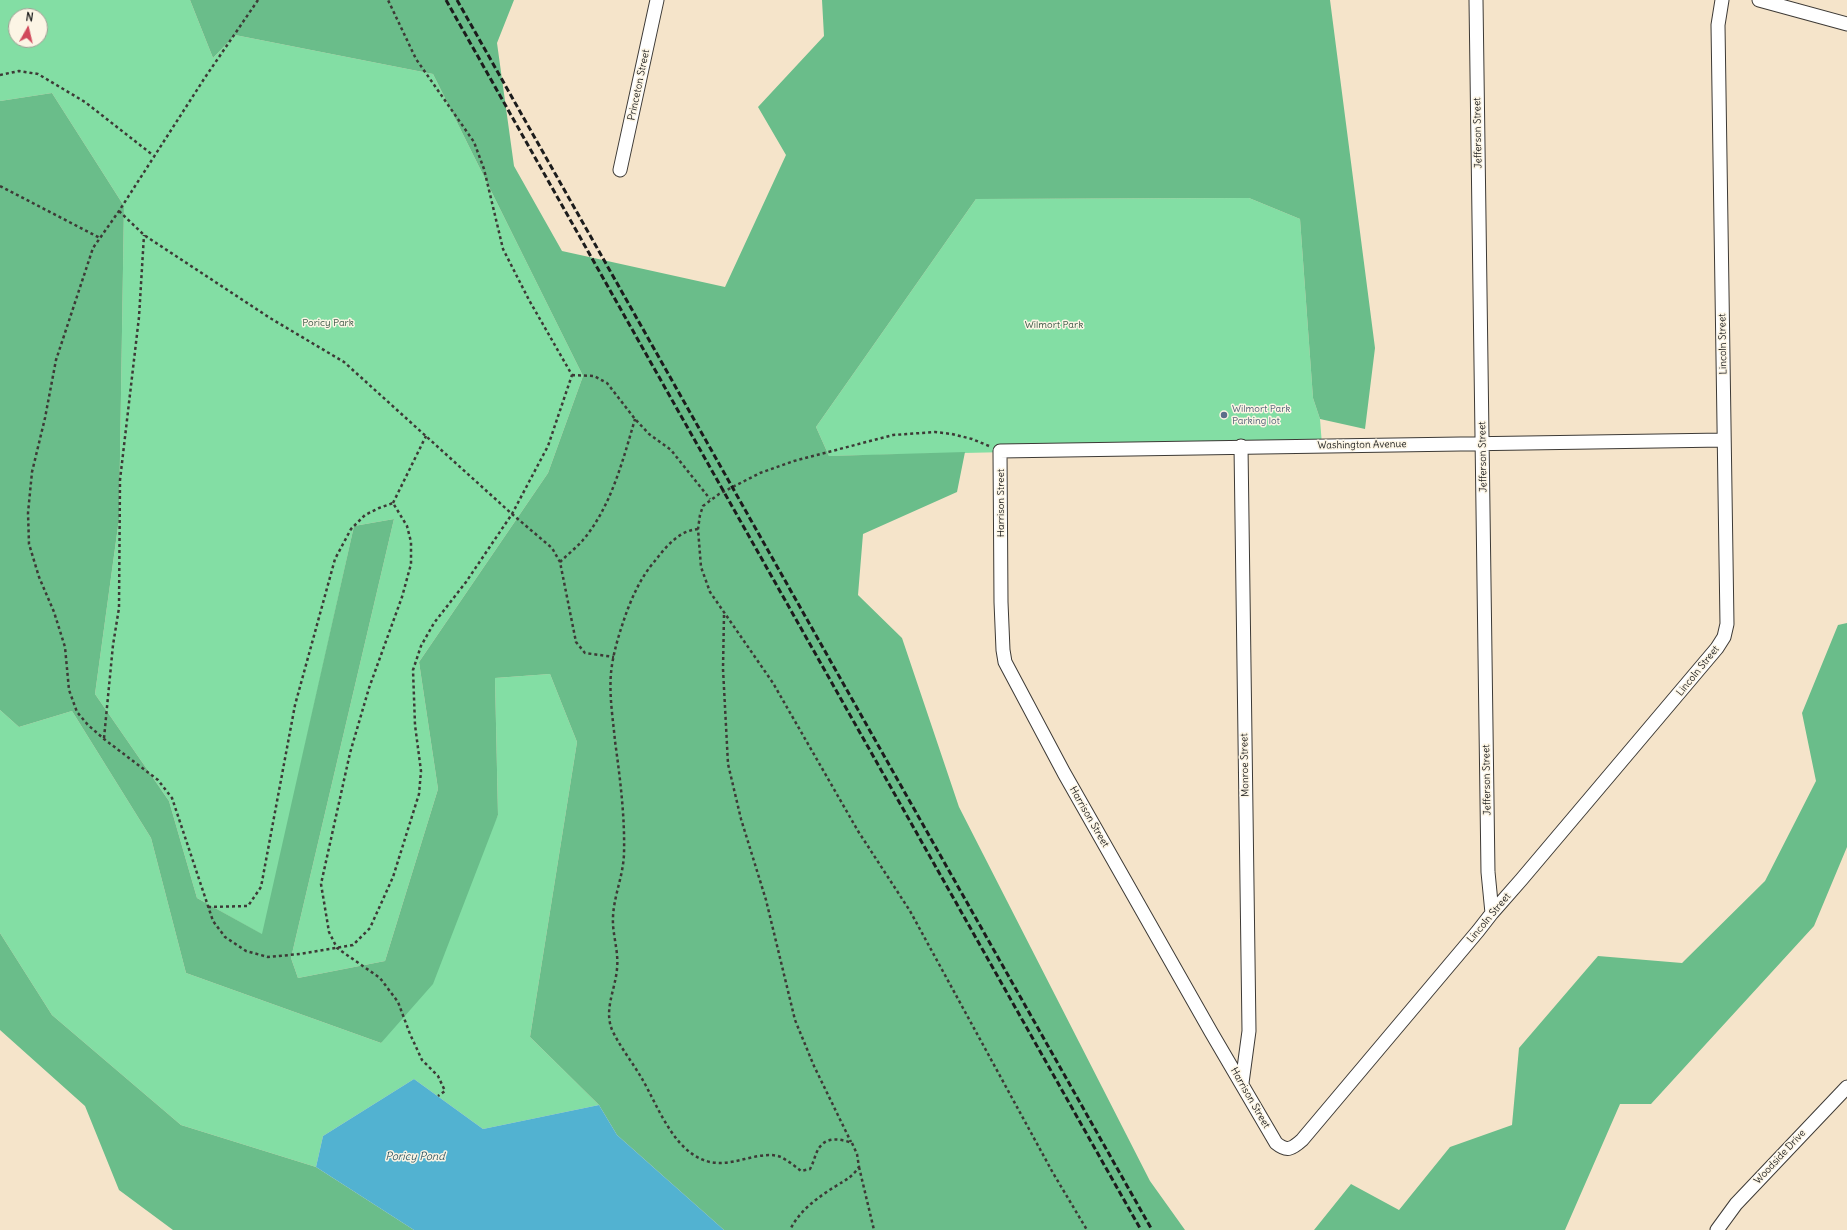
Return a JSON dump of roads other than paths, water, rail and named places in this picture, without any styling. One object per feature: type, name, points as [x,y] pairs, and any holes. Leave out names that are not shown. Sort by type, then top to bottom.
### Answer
[{"type":"street","name":"Princeton Street","points":[[620,170],[657,0]]},
{"type":"street","name":"Jefferson Street","points":[[1476,0],[1488,872],[1492,913]]},
{"type":"street","name":"Lincoln Street","points":[[1287,1149],[1293,1148],[1302,1140],[1691,679],[1717,648],[1724,637],[1727,624],[1718,25],[1722,0]]},
{"type":"street","points":[[1759,0],[1847,24]]},
{"type":"street","name":"Washington Avenue","points":[[1000,450],[1724,440]]},
{"type":"street","name":"Monroe Street","points":[[1241,446],[1249,1031],[1242,1083]]},
{"type":"street","name":"Harrison Street","points":[[1000,450],[1001,602],[1005,662],[1064,773],[1211,1032],[1242,1083],[1253,1105],[1276,1143],[1287,1149]]},
{"type":"street","name":"Woodside Drive","points":[[1717,1230],[1736,1204],[1847,1087]]},
{"type":"water","name":"Poricy Pond","points":[[414,1079],[483,1129],[599,1105],[617,1135],[724,1230],[414,1230],[316,1167],[323,1136]]},
{"type":"railway","points":[[446,0],[1141,1230]]},
{"type":"railway","points":[[457,0],[1152,1230]]},
{"type":"place","name":"Wilmort Park Parking lot","points":[[1224,415]]},
{"type":"park label","name":"Poricy Park","points":[[328,323]]},
{"type":"park label","name":"Wilmort Park","points":[[1054,325]]}]
